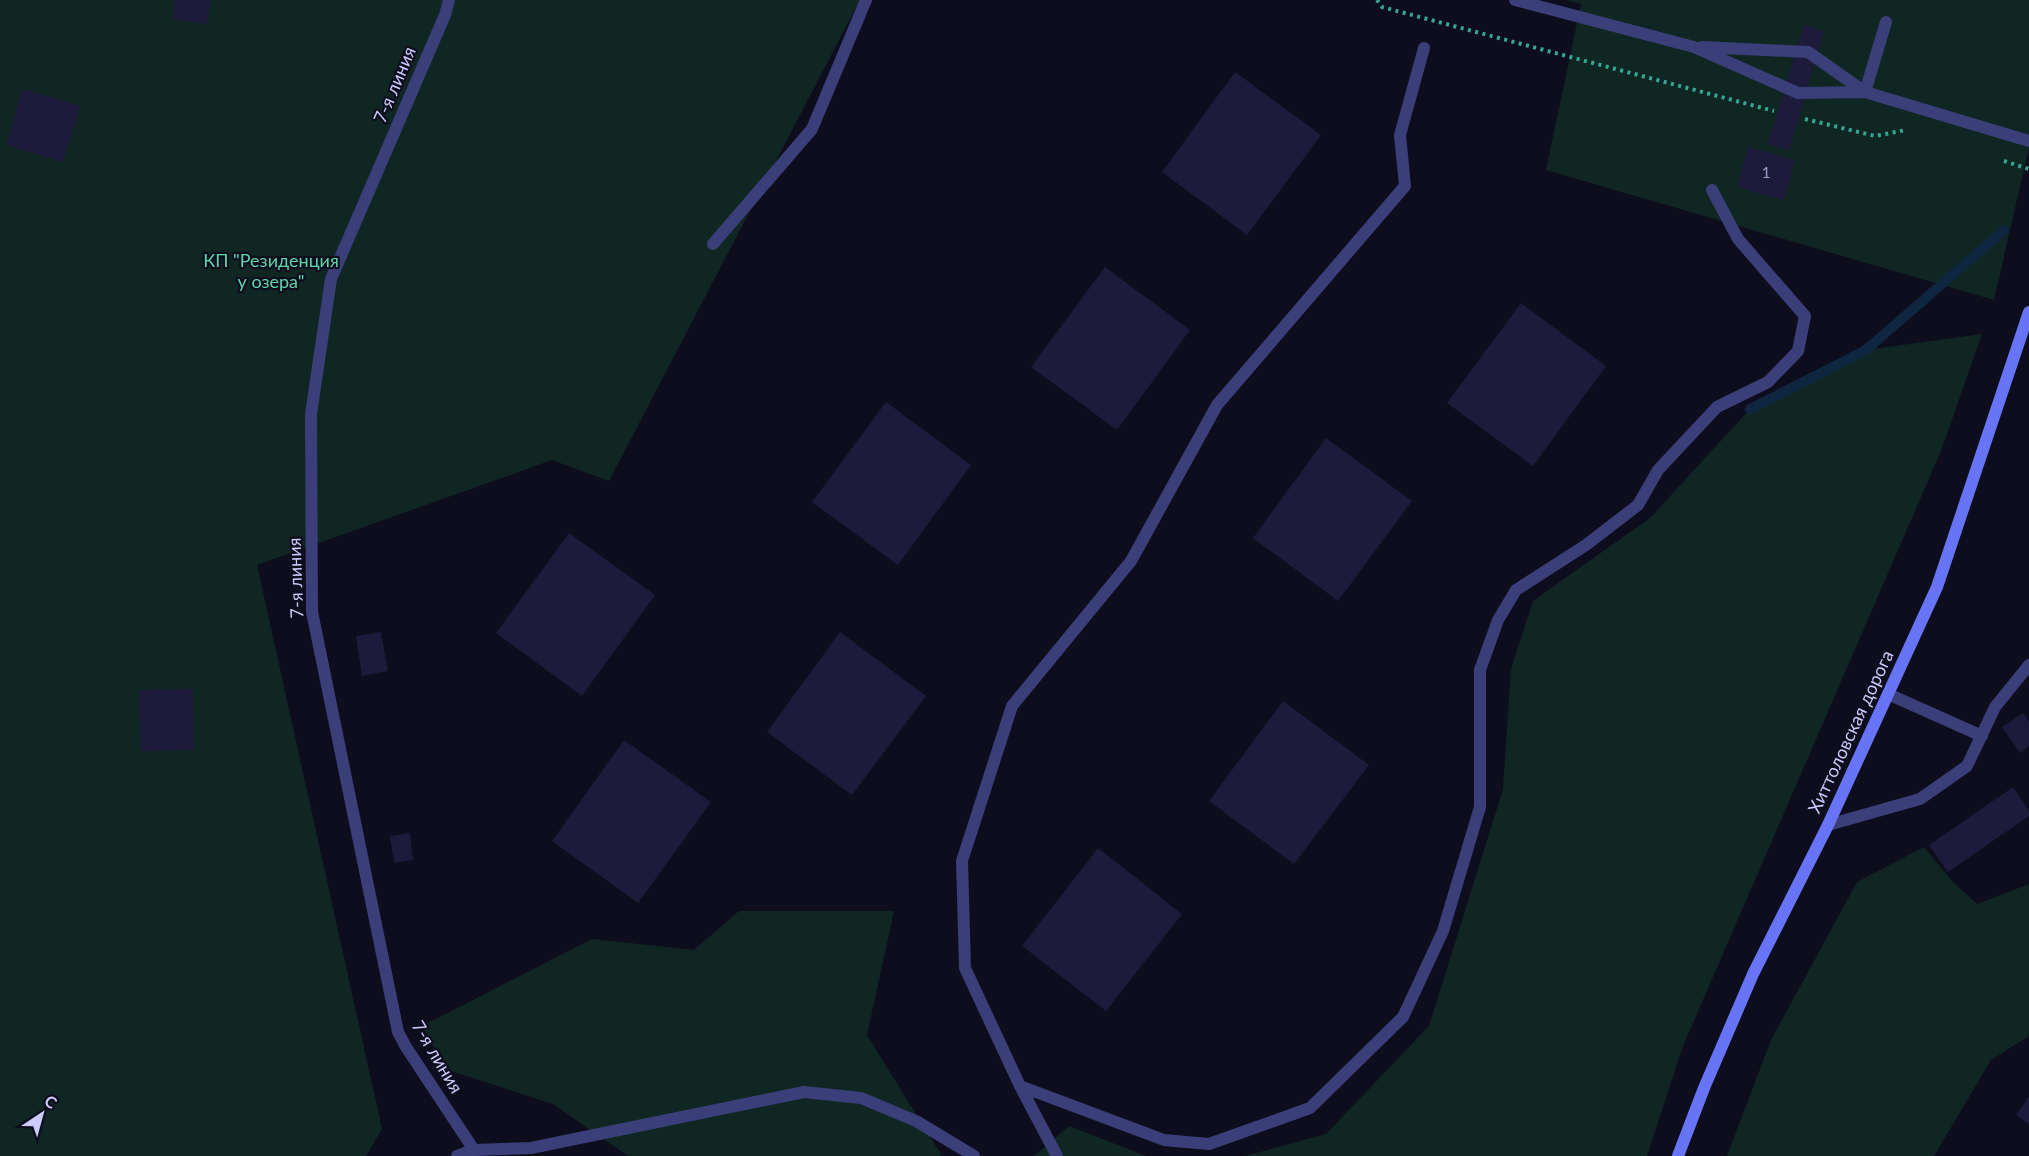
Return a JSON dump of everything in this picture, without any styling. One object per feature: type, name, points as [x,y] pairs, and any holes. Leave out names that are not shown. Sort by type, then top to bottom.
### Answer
[{"type":"street","name":"7-я линия","points":[[449,0],[440,26],[331,279],[311,414],[312,612],[398,1032],[405,1047],[474,1150]]},
{"type":"street","points":[[713,244],[812,129],[866,0]]},
{"type":"street","points":[[1515,0],[1694,47],[1798,93],[1865,92],[2029,141]]},
{"type":"street","points":[[1865,92],[1886,22]]},
{"type":"street","points":[[1694,47],[1808,52],[1865,92]]},
{"type":"street","points":[[1057,1156],[1020,1086],[965,968],[962,861],[1012,706],[1131,561],[1217,405],[1406,186],[1400,135],[1424,48]]},
{"type":"street","points":[[1020,1086],[1164,1140],[1209,1144],[1310,1108],[1403,1017],[1443,931],[1480,807],[1480,669],[1498,620],[1516,590],[1586,545],[1638,505],[1658,470],[1717,407],[1768,382],[1798,351],[1805,316],[1738,239],[1712,190]]},
{"type":"street","name":"Хиттоловская дорога","points":[[1678,1156],[1704,1088],[1753,974],[1828,825],[1937,587],[2029,312]]},
{"type":"street","points":[[1828,825],[1920,800],[1967,766],[1995,707],[2029,665]]},
{"type":"street","points":[[1888,694],[1982,736]]},
{"type":"street","points":[[457,1156],[474,1150],[531,1148],[804,1092],[861,1098],[916,1121],[974,1156]]},
{"type":"path","points":[[1377,0],[1382,8],[1784,113]]},
{"type":"path","points":[[1796,116],[1875,136],[1908,130]]},
{"type":"path","points":[[1996,159],[2029,169]]},
{"type":"green space","name":"КП \"Резиденция у озера\"","points":[[0,0],[860,0],[609,481],[552,460],[257,565],[382,1129],[366,1156],[0,1156]]},
{"type":"green space","points":[[1567,0],[2029,0],[2029,147],[1994,300],[1546,170],[1581,4]]},
{"type":"green space","points":[[1982,334],[1941,451],[1683,1046],[1647,1156],[1245,1156],[1326,1134],[1429,1026],[1503,789],[1511,669],[1533,601],[1650,518],[1750,409],[1866,350]]},
{"type":"green space","points":[[1924,847],[1954,883],[1977,904],[2029,884],[2029,1036],[1991,1060],[1934,1156],[1727,1156],[1771,1040],[1857,882]]},
{"type":"green space","points":[[739,911],[894,911],[867,1035],[942,1156],[628,1156],[553,1104],[445,1069],[422,1026],[592,939],[694,950]]},
{"type":"green space","points":[[1069,1126],[1146,1156],[1034,1156]]},
{"type":"building","points":[[175,0],[211,0],[207,24],[172,19]]},
{"type":"building","points":[[1804,25],[1824,31],[1789,150],[1768,144]]},
{"type":"building","points":[[1235,72],[1321,135],[1247,235],[1162,172]]},
{"type":"building","points":[[23,89],[80,106],[63,162],[6,145]]},
{"type":"building","points":[[1748,147],[1795,160],[1784,200],[1737,187]]},
{"type":"building","points":[[1105,267],[1190,330],[1117,430],[1031,367]]},
{"type":"building","points":[[1521,303],[1606,366],[1533,466],[1447,403]]},
{"type":"building","points":[[886,402],[971,465],[898,565],[812,502]]},
{"type":"building","points":[[1326,438],[1412,501],[1338,601],[1253,538]]},
{"type":"building","points":[[569,533],[655,595],[582,696],[496,633]]},
{"type":"building","points":[[381,632],[388,671],[362,676],[356,636]]},
{"type":"building","points":[[840,632],[926,696],[852,795],[767,732]]},
{"type":"building","points":[[193,689],[194,750],[141,751],[139,690]]},
{"type":"building","points":[[1283,701],[1369,765],[1294,864],[1209,801]]},
{"type":"building","points":[[2023,713],[2029,722],[2029,746],[2020,753],[2002,727]]},
{"type":"building","points":[[624,740],[711,802],[638,903],[552,841]]},
{"type":"building","points":[[2013,787],[2029,811],[2029,816],[1948,872],[1929,845]]},
{"type":"building","points":[[410,833],[413,860],[394,863],[390,836]]},
{"type":"building","points":[[1098,848],[1182,914],[1106,1011],[1022,946]]},
{"type":"building","points":[[2029,1096],[2029,1124],[2016,1115]]},
{"type":"waterway","points":[[1750,409],[1866,350],[2004,230]]}]
